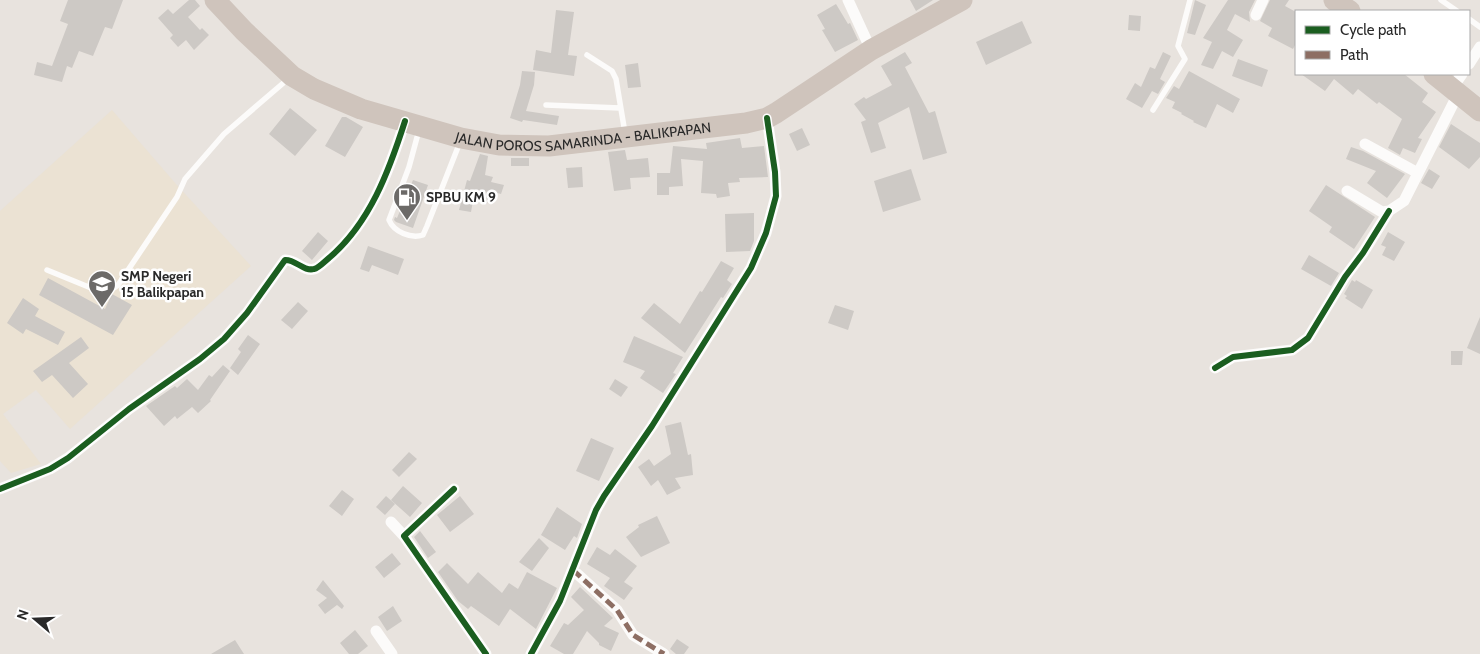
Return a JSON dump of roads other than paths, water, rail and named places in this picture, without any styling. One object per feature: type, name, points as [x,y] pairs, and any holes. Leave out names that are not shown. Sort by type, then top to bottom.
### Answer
[{"type":"highway","name":"JALAN POROS SAMARINDA - BALIKPAPAN","points":[[215,0],[244,32],[292,76],[314,89],[353,106],[461,138],[499,145],[549,146],[746,123],[766,118],[871,50],[962,0]]},
{"type":"highway","points":[[1334,0],[1349,10]]},
{"type":"highway","points":[[1436,75],[1458,85],[1480,111]]},
{"type":"street","points":[[848,0],[871,50]]},
{"type":"street","points":[[1256,15],[1264,0]]},
{"type":"street","points":[[1470,62],[1480,47]]},
{"type":"street","points":[[1216,368],[1233,357],[1292,350],[1308,338],[1344,277],[1363,253],[1389,211],[1404,201],[1458,85]]},
{"type":"street","points":[[531,654],[560,601],[604,496],[652,426],[751,268],[766,233],[776,196],[775,172],[766,118]]},
{"type":"street","points":[[0,488],[50,469],[68,458],[129,409],[200,359],[224,339],[247,313],[286,260],[291,260],[308,270],[314,269],[341,247],[365,216],[413,123]]},
{"type":"street","points":[[1365,144],[1418,173]]},
{"type":"street","points":[[1348,191],[1382,212],[1389,211]]},
{"type":"street","points":[[404,536],[454,489]]},
{"type":"street","points":[[391,522],[404,536],[486,654]]},
{"type":"street","points":[[573,570],[617,610],[633,635],[664,654]]},
{"type":"street","points":[[376,631],[392,654]]},
{"type":"lane","points":[[1153,110],[1185,59],[1178,46],[1190,0]]},
{"type":"lane","points":[[1441,0],[1456,10]]},
{"type":"lane","points":[[587,55],[612,71],[616,79],[626,137]]},
{"type":"lane","points":[[47,270],[96,290],[104,292],[113,290],[177,197],[185,179],[224,134],[292,76]]},
{"type":"lane","points":[[546,105],[620,108]]},
{"type":"lane","points":[[413,123],[409,167],[389,220],[396,230],[416,237],[423,234],[427,226],[461,138]]},
{"type":"place","name":"SPBU KM 9","points":[[407,221]]},
{"type":"place","name":"SMP Negeri 15 Balikpapan","points":[[102,308]]}]
